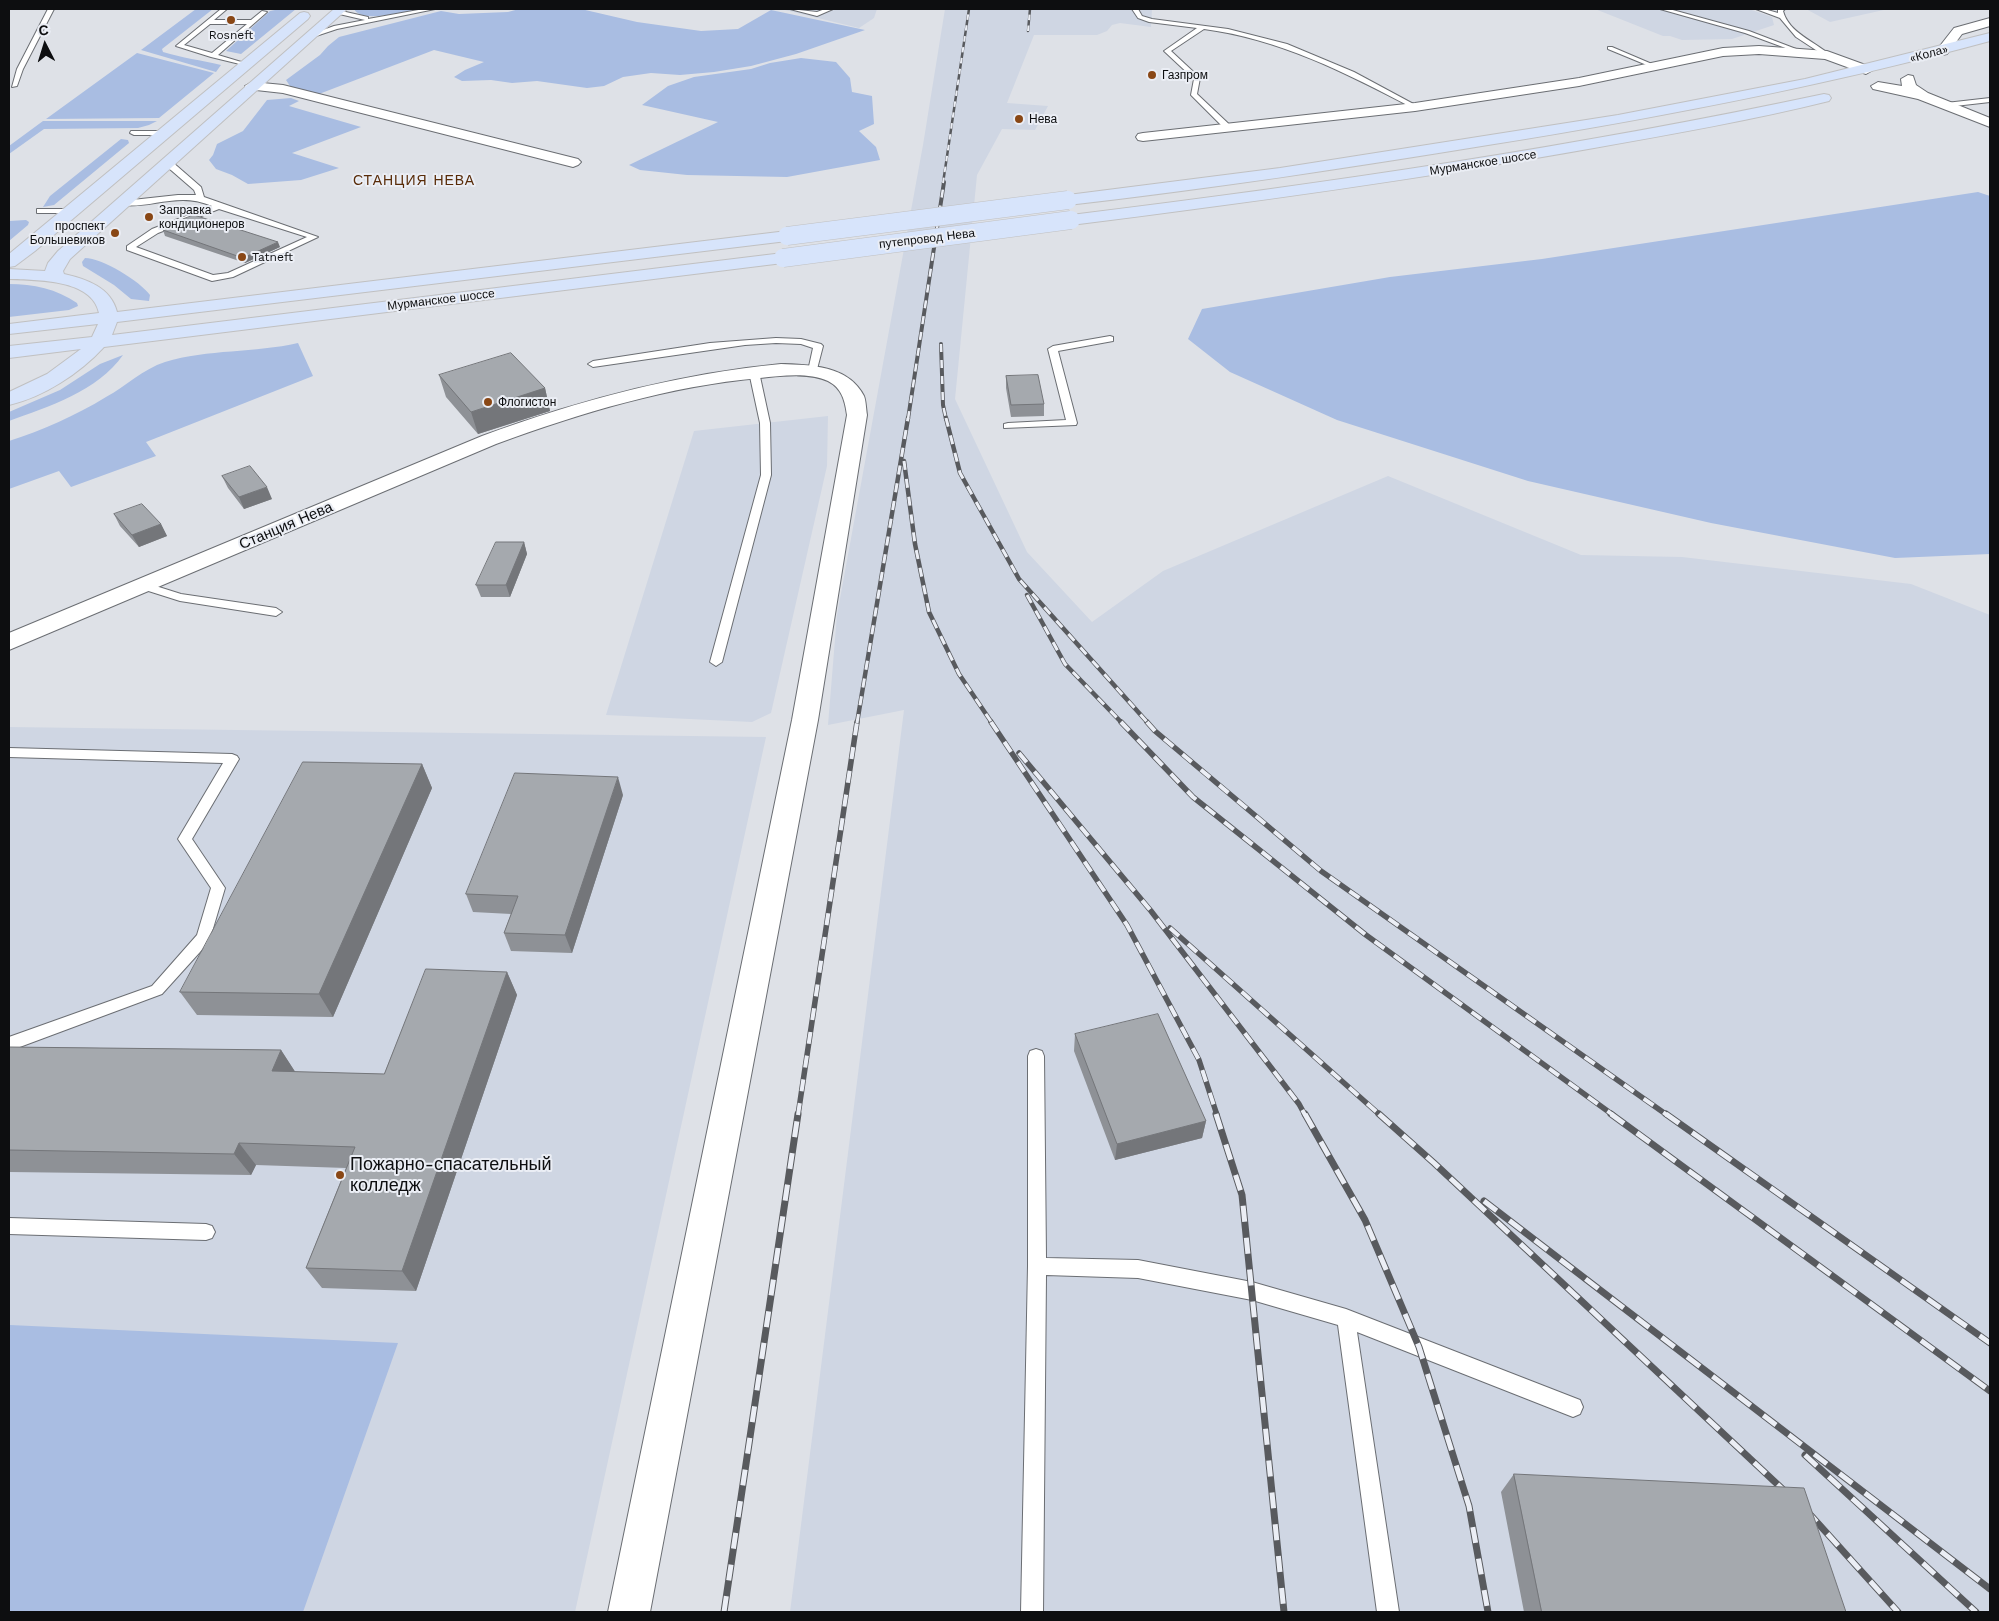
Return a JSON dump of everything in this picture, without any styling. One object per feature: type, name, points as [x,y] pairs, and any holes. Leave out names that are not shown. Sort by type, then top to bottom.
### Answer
[{"type":"main road","points":[[9,262],[313,9]]},
{"type":"main road","points":[[57,277],[54,271],[61,259],[252,86],[339,11]]},
{"type":"main road","name":"«Кола»","points":[[1866,70],[1990,37]]},
{"type":"main road","name":"Мурманское шоссе","points":[[1068,200],[1280,173],[1518,136],[1696,105],[1866,70]]},
{"type":"main road","name":"«Кола»","points":[[1879,86],[1913,78]]},
{"type":"main road","name":"Мурманское шоссе","points":[[1070,220],[1287,194],[1447,169],[1654,134],[1842,94]]},
{"type":"main road","name":"путепровод Нева","points":[[787,236],[1068,200]]},
{"type":"main road","name":"путепровод Нева","points":[[783,258],[1070,220]]},
{"type":"main road","name":"Мурманское шоссе","points":[[9,329],[787,236]]},
{"type":"main road","name":"Мурманское шоссе","points":[[9,352],[783,258]]},
{"type":"main road","points":[[9,274],[57,277],[78,283],[97,294],[108,307],[110,318],[107,329],[100,341],[79,360],[50,380],[9,399]]},
{"type":"street","points":[[1942,51],[1958,31],[1990,22]]},
{"type":"street","points":[[1143,137],[1415,107],[1579,82],[1723,52],[1759,50],[1827,55],[1866,70]]},
{"type":"street","points":[[1913,78],[1908,87],[1923,96]]},
{"type":"street","points":[[252,86],[284,89],[573,162]]},
{"type":"street","points":[[1879,86],[1900,89],[1923,96],[1990,123]]},
{"type":"street","name":"Станция Нева","points":[[9,642],[489,440],[564,413],[642,393],[754,372],[786,370],[814,371],[836,377],[854,396],[856,414],[805,720],[629,1612]]},
{"type":"lane","points":[[14,86],[20,69],[51,9]]},
{"type":"lane","points":[[310,36],[336,28],[432,9]]},
{"type":"lane","points":[[794,9],[817,14],[830,9]]},
{"type":"lane","points":[[1134,9],[1140,17],[1151,21],[1239,33],[1278,44],[1371,83],[1415,107]]},
{"type":"lane","points":[[1663,9],[1747,32],[1801,52]]},
{"type":"lane","points":[[1759,9],[1782,17]]},
{"type":"lane","points":[[1782,9],[1780,10],[1782,17],[1802,40],[1827,55]]},
{"type":"lane","points":[[214,56],[267,10]]},
{"type":"lane","points":[[253,12],[267,10]]},
{"type":"lane","points":[[224,11],[178,46],[246,65]]},
{"type":"lane","points":[[339,11],[365,18],[382,18]]},
{"type":"lane","points":[[208,22],[252,22]]},
{"type":"lane","points":[[1202,28],[1168,51],[1198,79],[1193,94],[1229,128]]},
{"type":"lane","points":[[1610,48],[1656,67]]},
{"type":"lane","points":[[9,70],[20,69]]},
{"type":"lane","points":[[1946,106],[1990,100]]},
{"type":"lane","points":[[134,133],[165,133]]},
{"type":"lane","points":[[167,162],[198,189],[201,198]]},
{"type":"lane","points":[[123,203],[178,197],[201,198],[219,206],[314,237],[230,275],[212,278],[130,248],[155,231],[219,206]]},
{"type":"lane","points":[[40,211],[72,211]]},
{"type":"lane","points":[[1008,426],[1072,423],[1053,349],[1110,339]]},
{"type":"lane","points":[[593,364],[738,343],[780,340],[811,342],[818,346],[814,371]]},
{"type":"lane","points":[[716,662],[766,475],[765,423],[754,372]]},
{"type":"lane","points":[[143,586],[180,597],[276,612]]},
{"type":"lane","points":[[9,752],[232,760],[185,839],[218,888],[204,938],[157,990],[9,1044]]},
{"type":"lane","points":[[1032,1612],[1037,1266],[1036,1056]]},
{"type":"lane","points":[[9,1226],[206,1232]]},
{"type":"lane","points":[[1037,1266],[1138,1269],[1252,1291],[1346,1318],[1573,1407]]},
{"type":"lane","points":[[1346,1318],[1388,1612]]},
{"type":"shaded area","points":[[196,9],[213,9],[162,49],[163,52],[170,54],[221,65],[216,72],[141,50]]},
{"type":"shaded area","points":[[296,9],[241,54],[226,51],[270,11]]},
{"type":"shaded area","points":[[354,9],[420,9],[395,14],[365,16]]},
{"type":"shaded area","points":[[519,9],[581,9],[637,22],[701,31],[738,29],[771,10],[865,30],[796,54],[751,66],[680,75],[651,73],[623,77],[604,86],[587,88],[537,81],[512,83],[491,80],[462,81],[454,77],[484,62],[434,50],[319,94],[292,89],[286,80],[320,55],[339,37],[441,11],[459,14],[508,12]]},
{"type":"shaded area","points":[[781,9],[877,9],[874,18],[859,28]]},
{"type":"shaded area","points":[[945,9],[1152,9],[1151,27],[1120,23],[1112,25],[1107,31],[1097,35],[1034,35],[1007,103],[1048,106],[1035,130],[1002,129],[977,175],[955,399],[1027,552],[1092,622],[1163,571],[1388,476],[1581,555],[1682,557],[1911,584],[1990,615],[1990,1612],[790,1612],[904,710],[828,725],[837,615],[923,145]]},
{"type":"shaded area","points":[[1595,9],[1749,9],[1772,17],[1774,25],[1732,39],[1682,40],[1663,36]]},
{"type":"shaded area","points":[[1806,9],[1888,9],[1830,22]]},
{"type":"shaded area","points":[[137,53],[214,73],[159,118],[46,119]]},
{"type":"shaded area","points":[[801,58],[836,62],[850,78],[852,92],[872,96],[874,124],[859,131],[876,147],[880,160],[787,177],[687,175],[640,170],[629,165],[718,122],[642,105],[668,86],[694,77],[751,69],[770,63]]},
{"type":"shaded area","points":[[291,98],[299,101],[289,106],[361,127],[292,153],[339,168],[301,180],[248,184],[216,169],[209,160],[217,144],[243,131],[267,100]]},
{"type":"shaded area","points":[[43,121],[157,121],[138,128],[44,129],[9,154],[9,146]]},
{"type":"shaded area","points":[[121,139],[128,140],[129,143],[54,205],[43,207],[50,196]]},
{"type":"shaded area","points":[[1978,192],[1990,196],[1990,554],[1895,558],[1711,523],[1528,481],[1337,420],[1230,372],[1188,339],[1202,309],[1390,277],[1542,259]]},
{"type":"shaded area","points":[[26,220],[29,222],[28,225],[9,241],[9,221]]},
{"type":"shaded area","points":[[85,258],[101,262],[130,277],[150,295],[149,301],[131,299],[114,285],[83,266],[82,262]]},
{"type":"shaded area","points":[[9,284],[36,286],[53,291],[69,298],[77,303],[78,306],[69,310],[9,317]]},
{"type":"shaded area","points":[[298,343],[313,376],[146,442],[156,456],[71,487],[59,471],[9,489],[9,441],[83,410],[149,369],[165,362],[198,355]]},
{"type":"shaded area","points":[[123,355],[113,368],[86,388],[40,410],[9,421],[9,412],[60,390],[100,364]]},
{"type":"shaded area","points":[[828,416],[827,466],[771,713],[752,722],[606,715],[694,431]]},
{"type":"shaded area","name":"Пожарно-спасательный колледж","points":[[9,727],[766,737],[575,1612],[9,1612]]},
{"type":"shaded area","points":[[10,1325],[398,1343],[303,1612],[9,1612]]},
{"type":"building","points":[[194,215],[278,242],[243,258],[163,230],[165,226]]},
{"type":"building","points":[[511,353],[545,388],[471,412],[439,375]]},
{"type":"building","points":[[1038,375],[1044,404],[1011,405],[1006,376]]},
{"type":"building","points":[[250,466],[267,487],[239,497],[222,476]]},
{"type":"building","points":[[142,504],[161,524],[132,535],[114,514]]},
{"type":"building","points":[[496,542],[524,542],[506,585],[476,585]]},
{"type":"building","points":[[303,762],[422,764],[319,994],[180,992]]},
{"type":"building","points":[[515,773],[618,777],[565,935],[504,933],[518,896],[466,894]]},
{"type":"building","points":[[426,969],[507,972],[402,1271],[306,1268],[355,1147],[239,1143],[234,1154],[9,1150],[9,1047],[281,1050],[272,1071],[384,1074]]},
{"type":"building","points":[[1158,1014],[1206,1121],[1117,1144],[1075,1034]]},
{"type":"building","points":[[1514,1474],[1804,1488],[1846,1612],[1542,1612]]},
{"type":"railway","points":[[943,183],[969,9]]},
{"type":"railway","points":[[1028,31],[1030,9]]},
{"type":"railway","points":[[908,419],[944,182]]},
{"type":"railway","points":[[941,344],[943,405],[946,419]]},
{"type":"railway","points":[[857,723],[908,418]]},
{"type":"railway","points":[[946,418],[960,473],[1019,579],[1148,723]]},
{"type":"railway","points":[[904,461],[915,544],[929,612],[959,674],[992,723]]},
{"type":"railway","points":[[1027,595],[1065,664],[1122,723]]},
{"type":"railway","points":[[798,1115],[857,722]]},
{"type":"railway","points":[[991,722],[1127,925],[1199,1060],[1217,1115]]},
{"type":"railway","points":[[1121,722],[1193,797],[1366,935],[1613,1115]]},
{"type":"railway","points":[[1147,722],[1155,731],[1321,871],[1667,1115]]},
{"type":"railway","points":[[1019,753],[1151,911],[1299,1104],[1305,1115]]},
{"type":"railway","points":[[1170,928],[1380,1115]]},
{"type":"railway","points":[[724,1612],[798,1114]]},
{"type":"railway","points":[[1216,1114],[1242,1195],[1284,1612]]},
{"type":"railway","points":[[1305,1114],[1365,1220],[1419,1347],[1469,1506],[1488,1612]]},
{"type":"railway","points":[[1379,1114],[1434,1163],[1791,1497]]},
{"type":"railway","points":[[1611,1114],[1990,1391]]},
{"type":"railway","points":[[1666,1114],[1990,1343]]},
{"type":"railway","points":[[1484,1201],[1990,1589]]},
{"type":"railway","points":[[1805,1455],[1976,1612]]},
{"type":"railway","points":[[1806,1510],[1898,1612]]},
{"type":"place","name":"Rosneft","points":[[231,20]]},
{"type":"place","name":"Газпром","points":[[1152,75]]},
{"type":"place","name":"Нева","points":[[1019,119]]},
{"type":"place","name":"Заправка кондиционеров","points":[[149,217]]},
{"type":"place","name":"проспект Большевиков","points":[[115,233]]},
{"type":"place","name":"Tatneft","points":[[242,257]]},
{"type":"place","name":"Флогистон","points":[[488,402]]},
{"type":"place","name":"Пожарно-спасательный колледж","points":[[340,1175]]},
{"type":"district","name":"СТАНЦИЯ НЕВА","points":[[414,181]]}]
